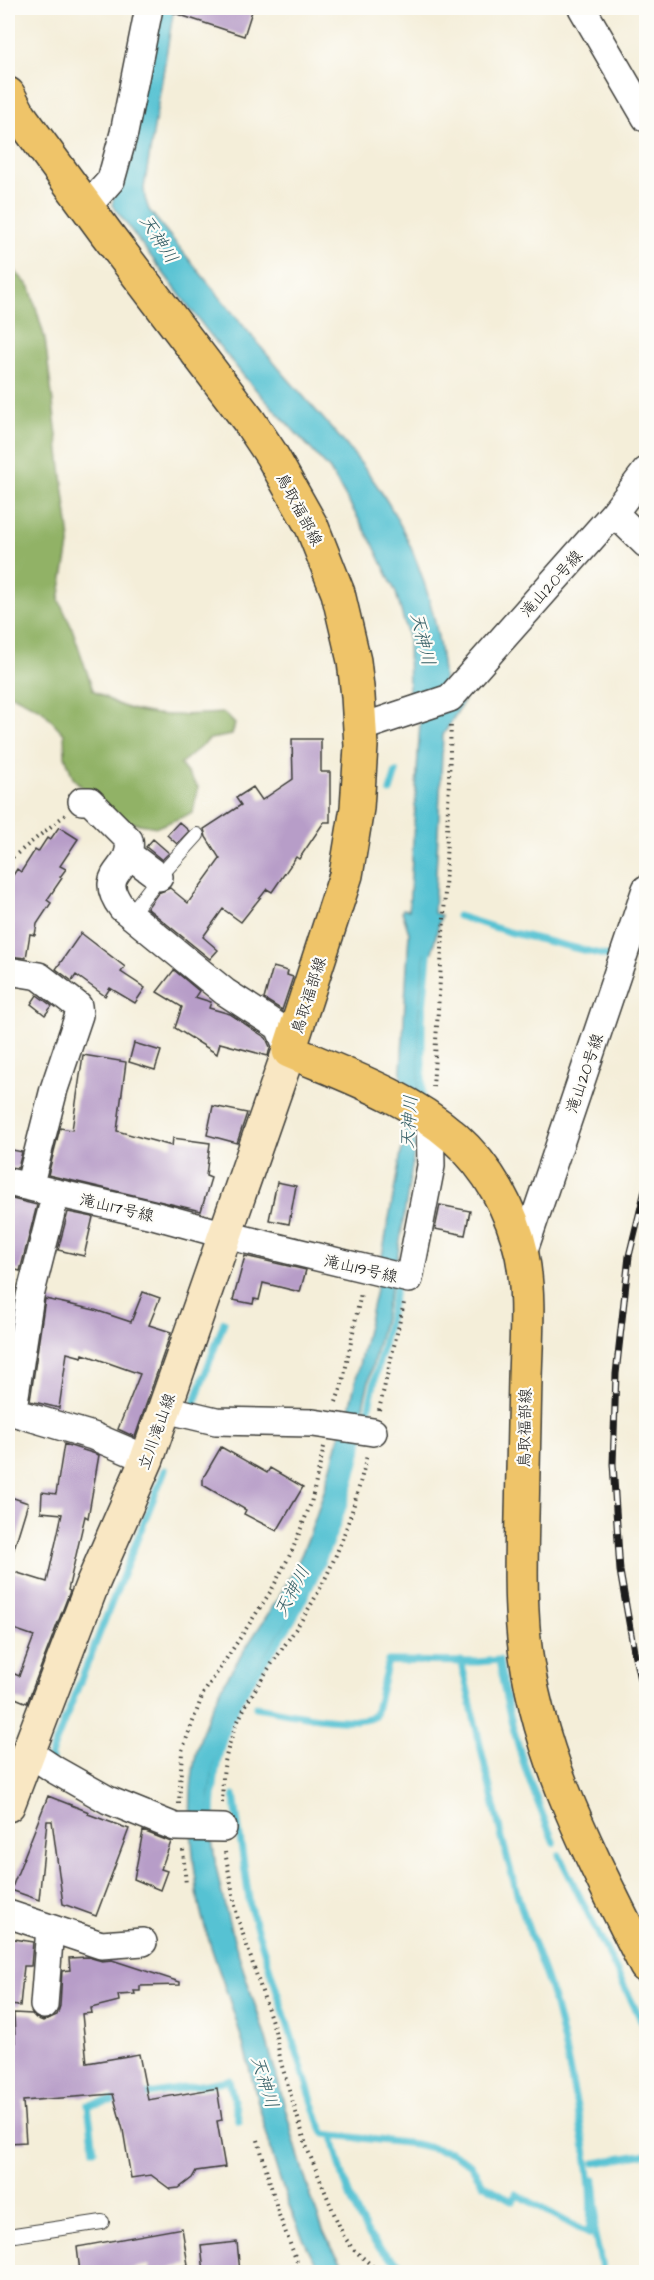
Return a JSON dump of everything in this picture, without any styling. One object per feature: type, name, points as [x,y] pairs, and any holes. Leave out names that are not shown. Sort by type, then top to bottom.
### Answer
[{"type":"main road","name":"鳥取福部線","points":[[8,94],[20,116],[87,207],[249,421],[271,454],[312,527],[335,582],[354,661],[360,728],[357,807],[345,875],[289,1051],[391,1096],[428,1117],[470,1153],[496,1188],[508,1212],[522,1256],[525,1277],[521,1601],[529,1673],[544,1737],[570,1809],[587,1849],[646,1966]]},
{"type":"street","points":[[87,207],[111,180],[124,133],[149,8]]},
{"type":"street","points":[[582,8],[646,118]]},
{"type":"street","name":"滝山20号線","points":[[448,700],[614,513],[646,471]]},
{"type":"street","points":[[614,513],[646,544]]},
{"type":"street","points":[[360,728],[448,700]]},
{"type":"street","points":[[82,801],[90,801],[129,840],[130,849],[111,883],[111,894],[130,915],[225,992],[279,1027],[289,1051]]},
{"type":"street","points":[[128,854],[159,877]]},
{"type":"street","name":"滝山20号線","points":[[522,1256],[646,889]]},
{"type":"street","points":[[8,971],[39,975],[78,1006],[80,1015],[54,1089],[31,1187],[30,1296],[14,1402],[16,1413],[93,1436],[147,1459]]},
{"type":"street","name":"立川滝山線","points":[[8,1805],[20,1759],[147,1459],[289,1051]]},
{"type":"street","name":"滝山19号線","points":[[226,1235],[409,1279],[431,1166],[428,1117]]},
{"type":"street","name":"滝山17号線","points":[[31,1187],[153,1215],[226,1235]]},
{"type":"street","points":[[165,1409],[216,1421],[312,1423],[373,1431]]},
{"type":"street","points":[[20,1759],[55,1770],[108,1800],[184,1828],[219,1828]]},
{"type":"street","points":[[8,1914],[101,1945],[143,1942]]},
{"type":"street","points":[[44,2005],[50,1928]]},
{"type":"lane","points":[[130,915],[159,877],[197,835]]},
{"type":"lane","points":[[8,2236],[102,2222]]},
{"type":"path","points":[[428,1117],[444,907],[451,755],[448,700]]},
{"type":"path","points":[[8,861],[82,801]]},
{"type":"path","points":[[186,1885],[179,1778],[182,1751],[203,1694],[271,1591],[292,1551],[311,1503],[327,1425],[343,1381],[365,1269]]},
{"type":"path","points":[[379,2272],[353,2249],[344,2235],[307,2148],[275,2031],[237,1916],[219,1828],[225,1762],[236,1726],[249,1700],[313,1602],[339,1550],[357,1497],[409,1279]]},
{"type":"path","points":[[258,2140],[279,2215],[300,2272]]},
{"type":"green space","points":[[8,264],[30,287],[45,339],[70,540],[59,600],[72,628],[93,690],[130,709],[170,715],[224,713],[235,724],[232,735],[210,739],[180,764],[198,787],[193,813],[157,827],[122,821],[100,805],[73,778],[65,756],[64,734],[42,710],[8,693]]},
{"type":"water","name":"天神川","points":[[154,8],[174,8],[144,188],[149,210],[376,484],[405,535],[427,591],[440,649],[445,707],[464,701],[443,735],[434,913],[441,915],[432,952],[425,953],[419,1015],[419,1081],[415,1147],[396,1266],[360,1419],[353,1471],[337,1523],[315,1574],[231,1712],[218,1748],[210,1793],[212,1842],[216,1868],[236,1945],[315,2209],[335,2254],[350,2272],[321,2272],[306,2245],[283,2190],[238,2027],[200,1909],[190,1809],[192,1777],[206,1720],[231,1671],[290,1578],[310,1532],[339,1437],[347,1419],[375,1294],[404,1137],[401,1071],[409,933],[402,911],[403,909],[409,910],[420,721],[409,701],[408,636],[396,593],[373,544],[330,470],[247,380],[112,205]]},
{"type":"building","points":[[169,8],[253,8],[244,36],[168,11]]},
{"type":"building","points":[[292,739],[321,739],[321,772],[330,772],[330,822],[324,822],[299,859],[296,857],[272,892],[267,889],[241,922],[223,909],[203,937],[218,950],[210,959],[147,908],[158,893],[170,888],[188,903],[220,859],[206,837],[204,829],[241,805],[236,798],[253,787],[262,800],[293,779]]},
{"type":"building","points":[[179,822],[189,831],[177,844],[167,835]]},
{"type":"building","points":[[59,827],[78,839],[60,866],[66,869],[47,900],[51,903],[37,924],[35,935],[30,934],[26,958],[8,956],[8,883],[17,869],[21,872],[35,850],[38,852],[47,838],[50,840]]},
{"type":"building","points":[[153,839],[169,853],[162,860],[146,847]]},
{"type":"building","points":[[81,933],[125,967],[121,972],[145,988],[135,1003],[110,988],[105,996],[76,975],[72,981],[56,969]]},
{"type":"building","points":[[273,967],[288,971],[287,975],[293,977],[282,1010],[264,999]]},
{"type":"building","points":[[174,970],[199,991],[195,997],[211,1002],[209,1008],[230,1014],[266,1038],[270,1047],[268,1056],[220,1043],[217,1054],[175,1028],[182,1007],[157,992]]},
{"type":"building","points":[[37,995],[52,1006],[45,1015],[31,1004]]},
{"type":"building","points":[[134,1043],[161,1051],[155,1070],[129,1062]]},
{"type":"building","points":[[83,1055],[126,1062],[117,1131],[172,1146],[173,1138],[210,1143],[206,1176],[211,1178],[201,1211],[48,1175],[60,1128],[72,1130]]},
{"type":"building","points":[[213,1106],[247,1113],[237,1143],[207,1135]]},
{"type":"building","points":[[8,1149],[22,1152],[18,1168],[8,1167]]},
{"type":"building","points":[[277,1182],[296,1186],[289,1224],[269,1220]]},
{"type":"building","points":[[8,1198],[37,1205],[20,1271],[8,1268]]},
{"type":"building","points":[[440,1205],[470,1211],[465,1235],[435,1229]]},
{"type":"building","points":[[68,1212],[93,1217],[84,1256],[58,1250]]},
{"type":"building","points":[[245,1256],[306,1270],[300,1292],[263,1283],[259,1300],[254,1299],[253,1304],[233,1300]]},
{"type":"building","points":[[143,1292],[160,1298],[149,1325],[171,1332],[135,1437],[118,1429],[140,1374],[83,1354],[82,1357],[67,1353],[59,1408],[30,1401],[45,1299],[95,1310],[131,1322]]},
{"type":"building","points":[[64,1444],[99,1455],[88,1518],[85,1516],[68,1590],[70,1591],[27,1703],[8,1695],[8,1671],[19,1676],[34,1636],[8,1627],[8,1570],[47,1582],[62,1514],[41,1512],[42,1492],[56,1494]]},
{"type":"building","points":[[221,1447],[267,1473],[270,1468],[303,1487],[277,1531],[244,1514],[246,1510],[203,1485],[203,1478]]},
{"type":"building","points":[[8,1496],[28,1503],[12,1555],[8,1554]]},
{"type":"building","points":[[48,1796],[129,1829],[96,1916],[63,1904],[52,1821],[47,1821],[39,1900],[11,1890]]},
{"type":"building","points":[[143,1831],[171,1842],[161,1869],[167,1871],[160,1890],[134,1879]]},
{"type":"building","points":[[8,1938],[33,1942],[31,1966],[24,1966],[20,2006],[8,2005]]},
{"type":"building","points":[[88,1957],[102,1961],[112,1960],[180,1982],[180,1985],[140,1986],[140,1991],[134,1991],[135,1994],[118,1995],[119,2001],[91,2008],[92,2013],[82,2014],[87,2063],[139,2054],[148,2100],[217,2088],[222,2120],[217,2121],[225,2167],[196,2171],[192,2178],[179,2188],[170,2189],[151,2175],[131,2178],[123,2130],[113,2094],[23,2101],[26,2142],[8,2143],[8,2068],[16,2068],[14,2013],[32,2014],[43,2021],[57,2015],[60,2006],[62,1971],[70,1970],[69,1958]]},
{"type":"building","points":[[182,2228],[188,2265],[150,2271],[149,2265],[115,2272],[80,2272],[77,2247]]},
{"type":"building","points":[[237,2242],[240,2272],[204,2272],[201,2246]]},
{"type":"waterway","points":[[390,791],[396,772]]},
{"type":"waterway","points":[[458,916],[509,932],[608,956]]},
{"type":"waterway","name":"天神川","points":[[422,1103],[422,1020],[429,944]]},
{"type":"waterway","points":[[365,1424],[397,1283]]},
{"type":"waterway","points":[[196,1407],[193,1407],[224,1322]]},
{"type":"waterway","name":"天神川","points":[[212,1822],[217,1763],[230,1720],[250,1682],[291,1622],[319,1567],[344,1504],[362,1435]]},
{"type":"waterway","points":[[52,1759],[50,1757],[165,1470]]},
{"type":"waterway","points":[[256,1707],[335,1720],[365,1719],[375,1715],[388,1661],[478,1662],[499,1660],[508,1708],[521,1753],[554,1843]]},
{"type":"waterway","points":[[333,2135],[415,2144],[450,2152],[470,2164],[483,2184],[513,2201],[516,2194],[589,2234],[591,2204],[587,2161],[563,2036],[550,1989],[511,1873],[461,1661]]},
{"type":"waterway","points":[[234,1795],[250,1907],[319,2122],[325,2134],[333,2135],[347,2189],[365,2228],[380,2249],[411,2272]]},
{"type":"waterway","points":[[559,1855],[646,2030]]},
{"type":"waterway","points":[[138,2096],[229,2080],[239,2121]]},
{"type":"waterway","points":[[94,2150],[88,2105],[121,2099]]},
{"type":"waterway","points":[[595,2163],[646,2154]]},
{"type":"waterway","points":[[594,2180],[597,2209],[594,2231],[603,2272]]},
{"type":"railway","points":[[646,1186],[629,1256],[616,1374],[613,1464],[620,1571],[646,1706]]}]
